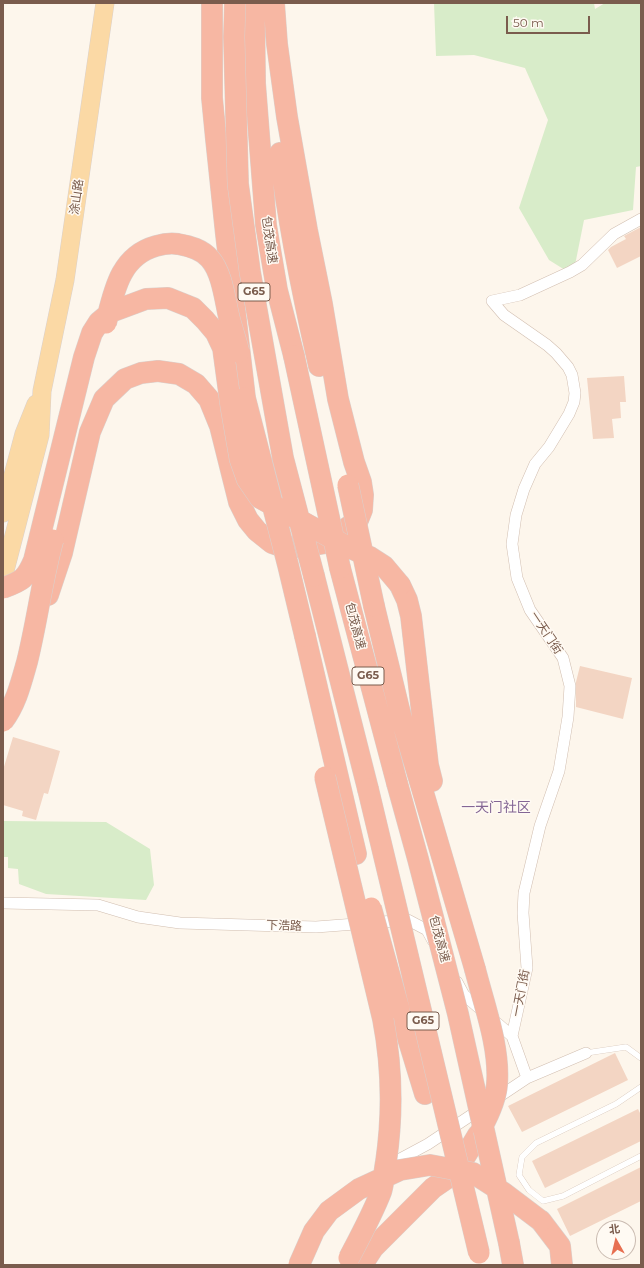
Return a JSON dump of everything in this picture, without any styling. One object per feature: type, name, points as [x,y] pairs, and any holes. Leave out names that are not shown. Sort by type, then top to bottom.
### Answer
[{"type":"highway","points":[[212,3],[212,98],[245,398],[288,565],[305,640],[312,704],[331,775],[356,854],[399,1009],[425,1094],[471,1223]]},
{"type":"highway","name":"包茂高速","points":[[235,3],[234,37],[238,184],[250,272],[283,458],[368,788],[471,1223],[481,1259]]},
{"type":"highway","name":"包茂高速","points":[[254,3],[255,83],[266,225],[277,290],[294,356],[340,568],[458,1014],[513,1265]]},
{"type":"highway","points":[[270,3],[273,94],[284,185],[296,258],[389,671],[422,769],[458,885],[466,935],[492,1032],[497,1060],[497,1085],[491,1109],[466,1155],[449,1177],[433,1188],[373,1248],[362,1265]]},
{"type":"highway","points":[[3,721],[15,701],[19,690],[33,639],[62,553],[90,432],[104,399],[125,379],[141,373],[158,371],[179,374],[196,384],[209,399],[220,426],[239,502],[248,520],[257,532],[272,543],[284,547],[302,547],[326,543],[358,520],[362,510],[363,495],[361,482],[354,462],[338,399],[287,117],[277,44],[274,3]]},
{"type":"highway","points":[[33,639],[50,550],[112,298],[114,290],[125,268],[136,255],[147,249],[162,245],[174,244],[190,246],[202,252],[210,259],[218,274],[239,352]]},
{"type":"highway","points":[[3,588],[19,582],[28,573],[34,560],[84,357],[92,333],[99,322],[111,312],[146,299],[168,298],[193,308],[216,333],[224,348],[231,407],[240,459],[247,479],[260,498],[346,546],[370,557],[384,566],[400,585],[407,600],[411,616],[422,769]]},
{"type":"highway","points":[[331,775],[389,1047],[390,1068],[389,1140],[381,1191],[346,1265]]},
{"type":"highway","points":[[299,1265],[314,1231],[329,1211],[358,1189],[400,1170],[430,1165],[472,1173],[504,1193],[541,1221],[560,1246],[562,1265]]},
{"type":"main road","name":"涂山路","points":[[3,578],[40,435],[42,391],[65,280],[105,3]]},
{"type":"main road","name":"涂山路","points":[[3,513],[24,434],[42,391]]},
{"type":"street","name":"一天门街","points":[[512,1036],[528,968],[523,913],[524,893],[540,826],[559,771],[568,717],[570,686],[563,658],[530,610],[517,578],[512,544],[516,515],[524,489],[535,464],[549,448],[569,414],[574,402],[575,393],[572,375],[568,367],[556,353],[547,344],[504,315],[492,301],[520,294],[570,272],[582,265],[614,234],[641,219]]},
{"type":"street","name":"下浩路","points":[[3,903],[98,905],[138,917],[180,923],[316,927],[408,920],[427,930],[464,994],[512,1036]]},
{"type":"street","points":[[512,1036],[527,1078]]},
{"type":"street","points":[[354,1184],[428,1144],[527,1078],[586,1053]]},
{"type":"lane","points":[[586,1053],[626,1047],[641,1058]]},
{"type":"lane","points":[[641,1087],[616,1104],[536,1143],[522,1157],[519,1174],[529,1190],[543,1201],[563,1196],[641,1156]]},
{"type":"green space","points":[[434,3],[594,3],[595,9],[605,3],[641,3],[641,166],[636,167],[633,210],[584,220],[573,275],[549,260],[519,208],[548,120],[525,68],[474,55],[436,56]]},
{"type":"green space","points":[[4,821],[106,822],[150,849],[154,885],[146,900],[46,894],[19,884],[18,869],[8,868],[8,857],[4,857]]},
{"type":"building","points":[[641,227],[641,256],[617,268],[608,250],[626,239],[624,236]]},
{"type":"building","points":[[624,376],[626,402],[620,402],[621,418],[612,419],[614,438],[593,439],[587,378]]},
{"type":"building","points":[[580,666],[632,678],[623,719],[576,707],[576,682]]},
{"type":"building","points":[[13,737],[60,751],[48,794],[44,793],[36,820],[22,816],[23,811],[3,805],[3,770]]},
{"type":"building","points":[[615,1053],[628,1080],[522,1132],[508,1106]]},
{"type":"building","points":[[638,1109],[641,1115],[641,1141],[545,1188],[532,1161]]},
{"type":"building","points":[[641,1167],[641,1201],[602,1220],[596,1220],[596,1223],[570,1236],[557,1209]]},
{"type":"district","name":"一天门社区","points":[[496,808]]}]
